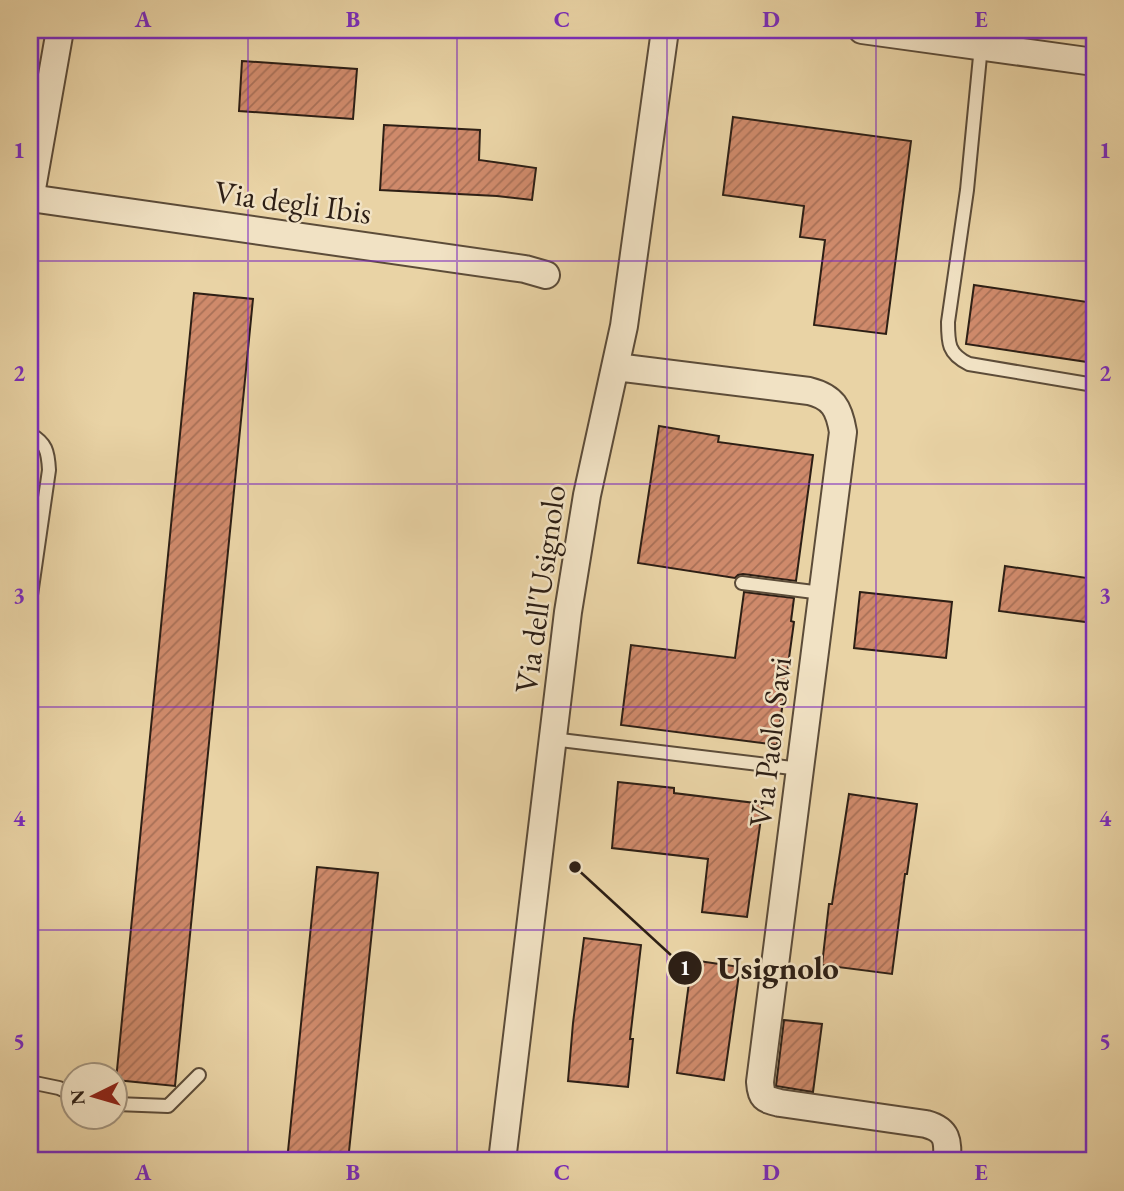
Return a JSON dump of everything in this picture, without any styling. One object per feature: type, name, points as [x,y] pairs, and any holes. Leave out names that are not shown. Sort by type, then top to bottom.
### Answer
[{"type":"street","points":[[30,199],[60,30]]},
{"type":"street","name":"Via dell'Usignolo","points":[[502,1161],[552,739],[582,521],[624,326],[665,30]]},
{"type":"street","points":[[862,30],[1094,62]]},
{"type":"street","name":"Via degli Ibis","points":[[30,199],[525,269],[546,275]]},
{"type":"street","name":"Via Paolo Savi","points":[[616,368],[809,391],[818,393],[833,403],[839,411],[843,432],[760,1082],[761,1091],[768,1100],[780,1103],[934,1126],[943,1133],[947,1142],[947,1161]]},
{"type":"lane","points":[[981,46],[967,190],[948,322],[949,344],[953,354],[969,365],[1094,385]]},
{"type":"lane","points":[[30,434],[41,440],[45,446],[49,470],[30,602]]},
{"type":"lane","points":[[742,583],[822,593]]},
{"type":"lane","points":[[552,739],[801,769]]},
{"type":"lane","points":[[130,1105],[168,1106],[199,1075]]},
{"type":"lane","points":[[30,1082],[60,1089]]},
{"type":"building","points":[[242,61],[357,69],[353,119],[239,111]]},
{"type":"building","points":[[733,117],[911,141],[886,334],[814,325],[825,240],[800,237],[804,206],[723,195]]},
{"type":"building","points":[[384,125],[480,130],[479,160],[536,168],[532,200],[380,190]]},
{"type":"building","points":[[974,285],[1094,303],[1094,363],[966,344]]},
{"type":"building","points":[[194,293],[253,299],[175,1086],[130,1081],[130,1062],[118,1062]]},
{"type":"building","points":[[659,426],[719,436],[718,442],[813,455],[796,581],[743,574],[735,578],[638,563]]},
{"type":"building","points":[[1005,566],[1094,579],[1094,623],[999,611]]},
{"type":"building","points":[[744,592],[794,598],[791,621],[794,622],[777,745],[621,725],[631,645],[735,658]]},
{"type":"building","points":[[860,592],[952,602],[946,658],[854,648]]},
{"type":"building","points":[[618,782],[674,788],[674,793],[763,804],[747,917],[702,912],[708,859],[612,848]]},
{"type":"building","points":[[849,794],[917,804],[892,974],[822,965],[829,904],[832,904]]},
{"type":"building","points":[[317,867],[378,873],[348,1161],[287,1161]]},
{"type":"building","points":[[584,938],[641,945],[630,1039],[633,1039],[628,1087],[568,1081]]},
{"type":"building","points":[[692,960],[740,967],[724,1080],[677,1073]]},
{"type":"building","points":[[784,1020],[822,1024],[813,1092],[776,1086]]},
{"type":"place","name":"Usignolo","points":[[575,867]]}]
